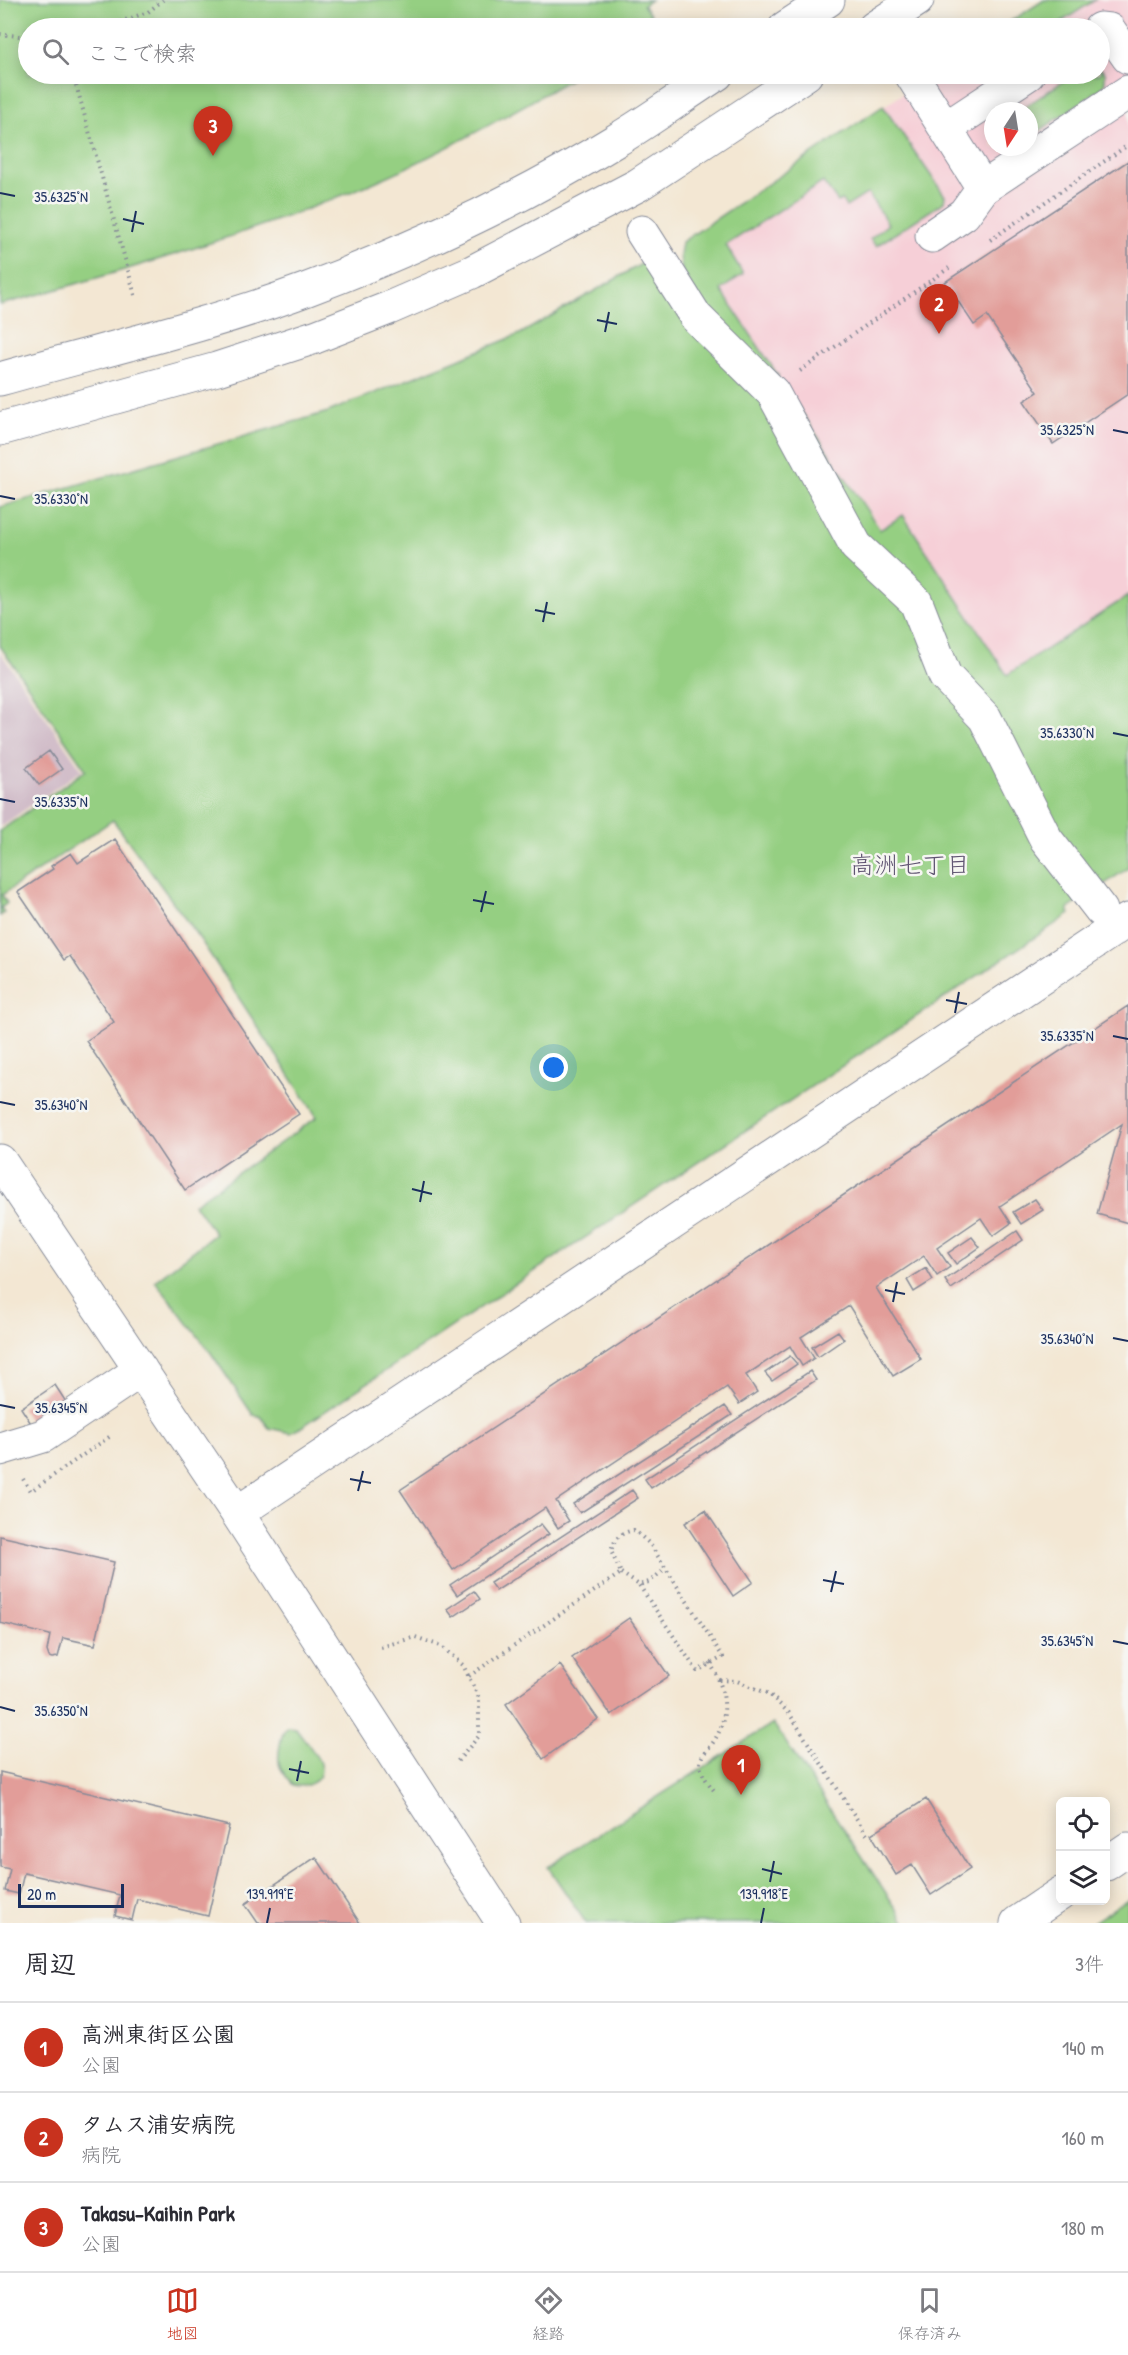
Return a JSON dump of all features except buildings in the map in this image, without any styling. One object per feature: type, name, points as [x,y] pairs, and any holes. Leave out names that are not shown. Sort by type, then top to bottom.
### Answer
[{"type":"street","points":[[800,18],[828,0]]},
{"type":"street","points":[[892,18],[917,0]]},
{"type":"street","points":[[1110,31],[1128,57]]},
{"type":"street","points":[[0,379],[204,323],[303,290],[382,259],[454,227],[540,184],[616,141],[702,84]]},
{"type":"street","points":[[0,429],[216,369],[315,337],[472,272],[638,185],[791,84]]},
{"type":"street","points":[[917,84],[983,188]]},
{"type":"street","points":[[946,128],[1013,84]]},
{"type":"street","points":[[932,236],[964,214],[983,188],[1128,92]]},
{"type":"street","points":[[237,1513],[1114,915],[1046,839],[984,718],[945,676],[916,602],[856,546],[773,393],[696,318],[642,232]]},
{"type":"street","points":[[0,1161],[237,1513],[503,1923]]},
{"type":"street","points":[[0,1449],[43,1436],[141,1370]]},
{"type":"street","points":[[1110,1861],[1128,1849]]},
{"type":"street","points":[[1017,1923],[1056,1897]]},
{"type":"path","points":[[131,18],[148,12],[163,0]]},
{"type":"path","points":[[0,34],[18,36]]},
{"type":"path","points":[[76,84],[135,295]]},
{"type":"path","points":[[633,1530],[650,1545],[723,1657],[697,1671],[639,1585],[621,1573],[611,1551],[614,1540],[622,1533],[633,1530]]},
{"type":"path","points":[[639,1585],[649,1582],[665,1569]]},
{"type":"path","points":[[469,1676],[621,1573]]},
{"type":"path","points":[[381,1647],[415,1637],[441,1646],[463,1665],[479,1698],[479,1736],[456,1762]]},
{"type":"path","points":[[710,1663],[720,1680],[725,1697],[723,1716],[714,1741],[702,1757],[700,1764],[704,1778],[716,1793]]},
{"type":"path","points":[[720,1680],[737,1681],[769,1694],[789,1713],[867,1835]]},
{"type":"shaded area","points":[[1044,0],[1128,0],[1128,602],[993,692],[684,240],[917,84],[1110,84],[1110,18],[1016,18]]},
{"type":"shaded area","points":[[0,652],[82,770],[0,827]]},
{"type":"green space","points":[[0,0],[651,0],[643,5],[653,18],[18,18],[18,84],[561,84],[424,159],[325,202],[187,250],[0,305]]},
{"type":"green space","points":[[1044,0],[1095,0],[1067,18],[1016,18]]},
{"type":"green space","points":[[1059,84],[1104,84],[1102,88],[1038,132],[1038,102],[1032,102]]},
{"type":"green space","points":[[883,106],[945,196],[944,202],[876,246],[870,239],[888,224],[868,193],[846,207],[842,200],[838,202],[823,182],[726,245],[743,274],[721,290],[779,377],[714,324],[682,272],[680,255],[682,242]]},
{"type":"green space","points":[[643,263],[785,387],[880,530],[903,515],[1007,675],[1128,596],[1128,868],[1068,909],[1070,914],[303,1426],[291,1433],[269,1428],[260,1416],[253,1415],[211,1353],[155,1281],[215,1234],[194,1204],[317,1117],[202,942],[113,820],[2,895],[7,903],[1,908],[4,913],[0,916],[0,831],[86,770],[0,646],[0,507],[328,412],[520,334]]},
{"type":"green space","points":[[773,1723],[906,1923],[586,1923],[548,1867]]},
{"type":"green space","points":[[287,1727],[296,1728],[319,1760],[320,1775],[313,1782],[303,1786],[293,1785],[280,1767],[280,1742]]},
{"type":"green space","points":[[1128,1899],[1128,1923],[1092,1923]]},
{"type":"place","name":"Takasu-Kaihin Park","points":[[213,156]]},
{"type":"place","name":"タムス浦安病院","points":[[939,334]]},
{"type":"place","name":"高洲東街区公園","points":[[741,1795]]},
{"type":"district","name":"高洲七丁目","points":[[910,864]]}]
